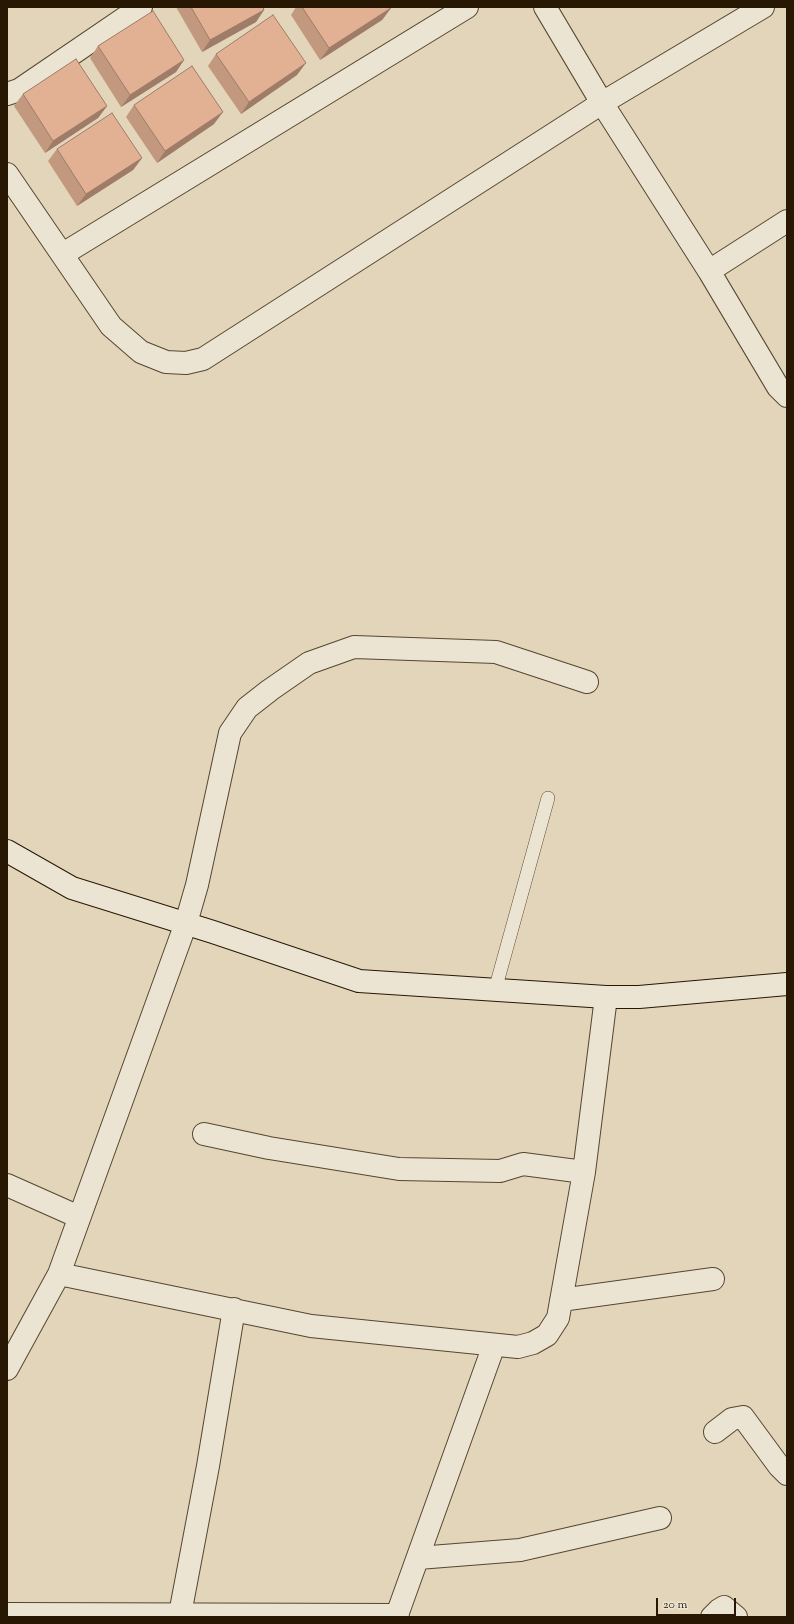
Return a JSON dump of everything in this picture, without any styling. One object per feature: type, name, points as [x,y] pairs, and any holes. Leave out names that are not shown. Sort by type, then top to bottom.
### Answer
[{"type":"street","points":[[7,94],[19,90],[113,15],[141,7]]},
{"type":"street","points":[[63,254],[467,7]]},
{"type":"street","points":[[545,7],[602,103],[709,271],[778,387],[787,396]]},
{"type":"street","points":[[7,174],[112,326],[141,352],[166,362],[186,363],[203,359],[602,103],[763,7]]},
{"type":"street","points":[[709,271],[787,221]]},
{"type":"street","points":[[7,1368],[59,1274],[186,923],[197,885],[230,733],[248,708],[270,690],[309,663],[354,647],[496,652],[587,682]]},
{"type":"street","points":[[7,851],[72,888],[186,923],[359,981],[606,997],[639,997],[787,984]]},
{"type":"street","points":[[59,1274],[311,1326],[518,1347],[533,1343],[546,1335],[558,1318],[584,1172],[606,997]]},
{"type":"street","points":[[204,1134],[269,1148],[399,1169],[500,1171],[523,1164],[584,1172]]},
{"type":"street","points":[[7,1185],[79,1217]]},
{"type":"street","points":[[561,1300],[713,1279]]},
{"type":"street","points":[[191,1615],[208,1466],[234,1309]]},
{"type":"street","points":[[7,1614],[398,1616],[494,1345]]},
{"type":"street","points":[[715,1432],[732,1418],[743,1417],[779,1466],[787,1474]]},
{"type":"street","points":[[418,1558],[520,1550],[660,1518]]},
{"type":"street","points":[[712,1617],[718,1610],[724,1607],[736,1617]]},
{"type":"lane","points":[[495,990],[548,798]]},
{"type":"building","points":[[191,7],[263,7],[264,10],[210,40]]},
{"type":"building","points":[[302,7],[390,7],[391,8],[329,48]]},
{"type":"building","points":[[153,11],[184,60],[130,95],[98,46]]},
{"type":"building","points":[[273,15],[306,63],[249,102],[216,54]]},
{"type":"building","points":[[76,59],[107,106],[53,141],[23,94]]},
{"type":"building","points":[[192,66],[223,112],[165,151],[134,105]]},
{"type":"building","points":[[112,113],[142,158],[86,194],[57,149]]}]
